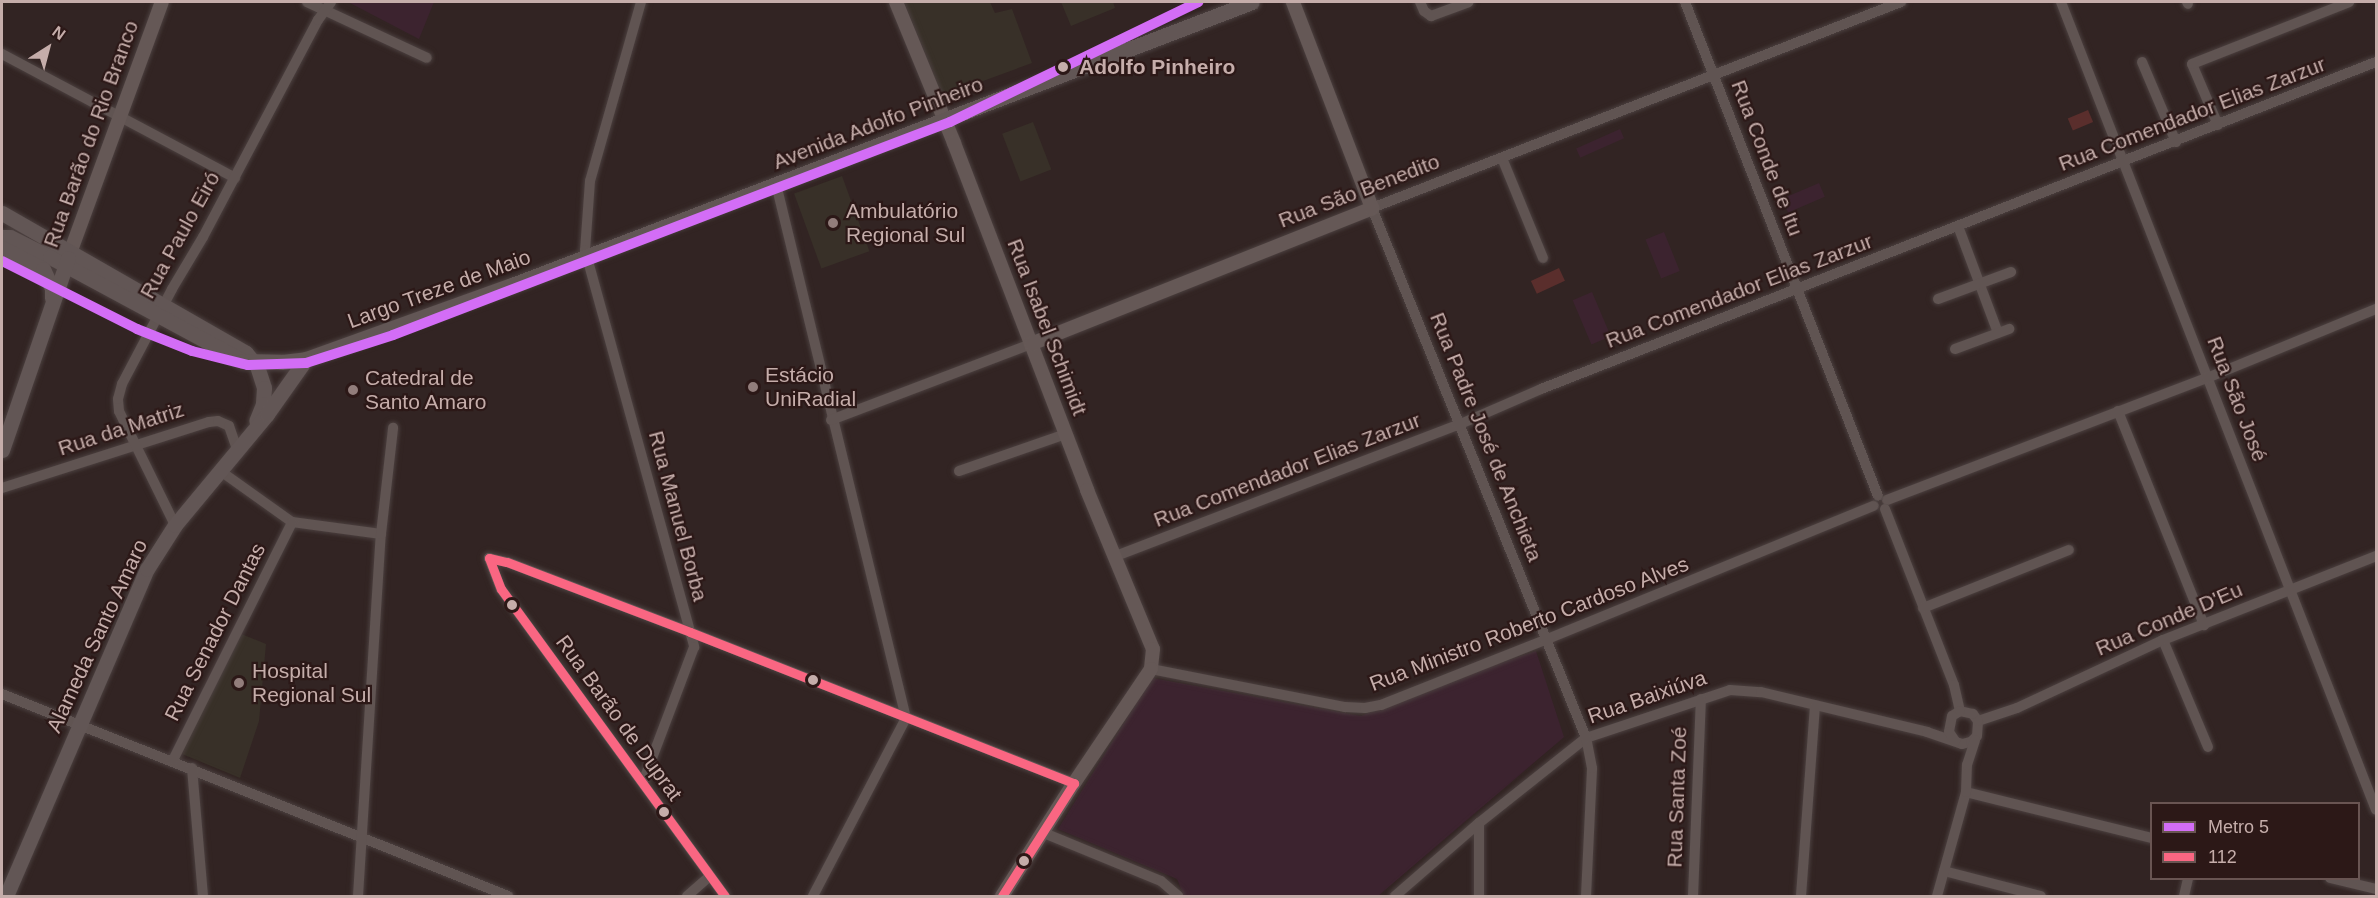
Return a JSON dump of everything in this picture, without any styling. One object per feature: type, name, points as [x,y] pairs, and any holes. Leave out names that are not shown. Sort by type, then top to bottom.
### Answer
[{"type":"main road","name":"Avenida Adolfo Pinheiro","points":[[586,257],[1252,2]]},
{"type":"main road","points":[[2,213],[68,259],[160,311],[246,353],[263,379],[265,395],[255,427]]},
{"type":"main road","points":[[2,237],[10,237],[68,259]]},
{"type":"main road","points":[[2,248],[43,269],[52,288],[54,303]]},
{"type":"main road","name":"Largo Treze de Maio","points":[[254,362],[306,359],[586,257]]},
{"type":"main road","name":"Rua Barão do Rio Branco","points":[[2,450],[68,259]]},
{"type":"main road","name":"Alameda Santo Amaro","points":[[6,897],[147,569],[175,525],[267,414],[306,359]]},
{"type":"street","name":"Rua Barão do Rio Branco","points":[[68,259],[162,2]]},
{"type":"street","points":[[307,2],[329,6],[427,58]]},
{"type":"street","name":"Rua Manuel Borba","points":[[641,2],[590,181],[586,257],[694,647],[644,782]]},
{"type":"street","name":"Rua Isabel Schimidt","points":[[896,2],[945,120],[1031,345],[1153,649],[1151,669]]},
{"type":"street","name":"Rua Padre José de Anchieta","points":[[1293,2],[1458,425],[1586,738],[1592,768],[1586,897]]},
{"type":"street","points":[[1420,2],[1424,11],[1431,16],[1469,2]]},
{"type":"street","name":"Rua Conde de Itu","points":[[1685,2],[1796,289],[1954,685],[1960,711]]},
{"type":"street","name":"Rua São Benedito","points":[[831,420],[1031,345],[1372,208],[1901,2]]},
{"type":"street","name":"Rua São José","points":[[2061,2],[2376,807]]},
{"type":"street","points":[[2218,125],[2193,64],[2349,2]]},
{"type":"street","name":"Rua Paulo Eiró","points":[[175,525],[134,446],[119,411],[118,399],[122,384],[318,20],[329,6]]},
{"type":"street","points":[[2,54],[235,177]]},
{"type":"street","points":[[2142,62],[2175,142]]},
{"type":"street","name":"Rua Comendador Elias Zarzur","points":[[1116,556],[1458,425],[1541,388],[2376,63]]},
{"type":"street","points":[[1502,158],[1543,258]]},
{"type":"street","points":[[776,184],[831,420],[906,718],[813,897]]},
{"type":"street","points":[[1954,349],[2003,331],[1980,284],[1958,226]]},
{"type":"street","points":[[1938,299],[2011,272]]},
{"type":"street","name":"Rua Ministro Roberto Cardoso Alves","points":[[1151,669],[1345,707],[1365,708],[1381,705],[1881,503],[2208,378],[2376,309]]},
{"type":"street","points":[[2118,411],[2204,625]]},
{"type":"street","name":"Rua da Matriz","points":[[2,488],[218,421],[232,432],[237,449]]},
{"type":"street","points":[[358,897],[381,534],[393,428]]},
{"type":"street","points":[[959,471],[1066,434]]},
{"type":"street","points":[[219,470],[292,522],[381,534]]},
{"type":"street","name":"Rua Senador Dantas","points":[[173,760],[292,522]]},
{"type":"street","points":[[1923,608],[2069,550]]},
{"type":"street","name":"Rua Conde D'Eu","points":[[1978,721],[2017,708],[2163,640],[2376,556]]},
{"type":"street","name":"Rua Barão de Duprat","points":[[690,632],[507,562],[489,558],[501,589],[644,782],[725,897]]},
{"type":"street","points":[[690,632],[1074,783]]},
{"type":"street","points":[[2163,640],[2208,747]]},
{"type":"street","points":[[1002,897],[1074,783],[1151,669]]},
{"type":"street","name":"Rua Baixiúva","points":[[1395,897],[1479,823],[1586,738],[1730,690],[1761,692],[1927,732]]},
{"type":"street","points":[[2,694],[173,760],[508,897]]},
{"type":"street","name":"Rua Santa Zoé","points":[[1693,897],[1701,699]]},
{"type":"street","points":[[1801,897],[1815,706]]},
{"type":"street","points":[[1937,897],[1966,792],[1967,765],[1978,732],[1978,721],[1973,714],[1960,711],[1952,716],[1949,732],[1967,765]]},
{"type":"street","points":[[1927,732],[1950,722]]},
{"type":"street","points":[[1927,732],[1966,744],[1975,740]]},
{"type":"street","points":[[192,768],[203,897]]},
{"type":"street","points":[[1966,792],[2150,838]]},
{"type":"street","points":[[1479,823],[1479,897]]},
{"type":"street","points":[[1044,833],[1161,881],[1178,897]]},
{"type":"street","points":[[1944,871],[2041,897]]},
{"type":"street","points":[[687,897],[710,876]]},
{"type":"street","points":[[2184,897],[2188,880]]},
{"type":"street","points":[[2335,880],[2376,889]]},
{"type":"shaded area","points":[[348,2],[434,2],[419,39]]},
{"type":"shaded area","points":[[904,2],[990,2],[995,13],[1012,9],[1032,63],[942,96]]},
{"type":"shaded area","points":[[1061,2],[1113,2],[1115,8],[1071,26]]},
{"type":"shaded area","points":[[2088,110],[2093,122],[2073,131],[2068,119]]},
{"type":"shaded area","points":[[1033,122],[1051,170],[1020,181],[1002,134]]},
{"type":"shaded area","points":[[1620,129],[1624,138],[1580,158],[1576,149]]},
{"type":"shaded area","name":"Ambulatório Regional Sul","points":[[842,176],[869,251],[821,269],[794,193]]},
{"type":"shaded area","points":[[1819,183],[1825,197],[1788,212],[1782,199]]},
{"type":"shaded area","points":[[1664,232],[1680,271],[1661,278],[1645,239]]},
{"type":"shaded area","points":[[1559,268],[1565,281],[1537,294],[1531,281]]},
{"type":"shaded area","points":[[1592,292],[1611,336],[1591,344],[1573,300]]},
{"type":"shaded area","name":"Hospital Regional Sul","points":[[239,633],[266,644],[259,721],[240,778],[182,754]]},
{"type":"shaded area","points":[[1536,651],[1564,737],[1378,896],[1184,896],[1177,879],[1058,829],[1152,678],[1361,716],[1446,681]]},
{"type":"metro line","name":"5","points":[[2,261],[137,329],[192,351],[248,365],[306,363],[393,335],[950,122],[1198,2]]},
{"type":"transit line","name":"112","points":[[489,558],[507,562],[690,632],[1074,783],[1002,896]]},
{"type":"transit line","name":"112","points":[[489,558],[501,589],[725,896]]},
{"type":"place","name":"Adolfo Pinheiro","points":[[1063,67]]},
{"type":"place","name":"Ambulatório Regional Sul","points":[[833,223]]},
{"type":"place","name":"Estácio UniRadial","points":[[753,387]]},
{"type":"place","name":"Catedral de Santo Amaro","points":[[353,390]]},
{"type":"place","name":"Hospital Regional Sul","points":[[239,683]]}]
